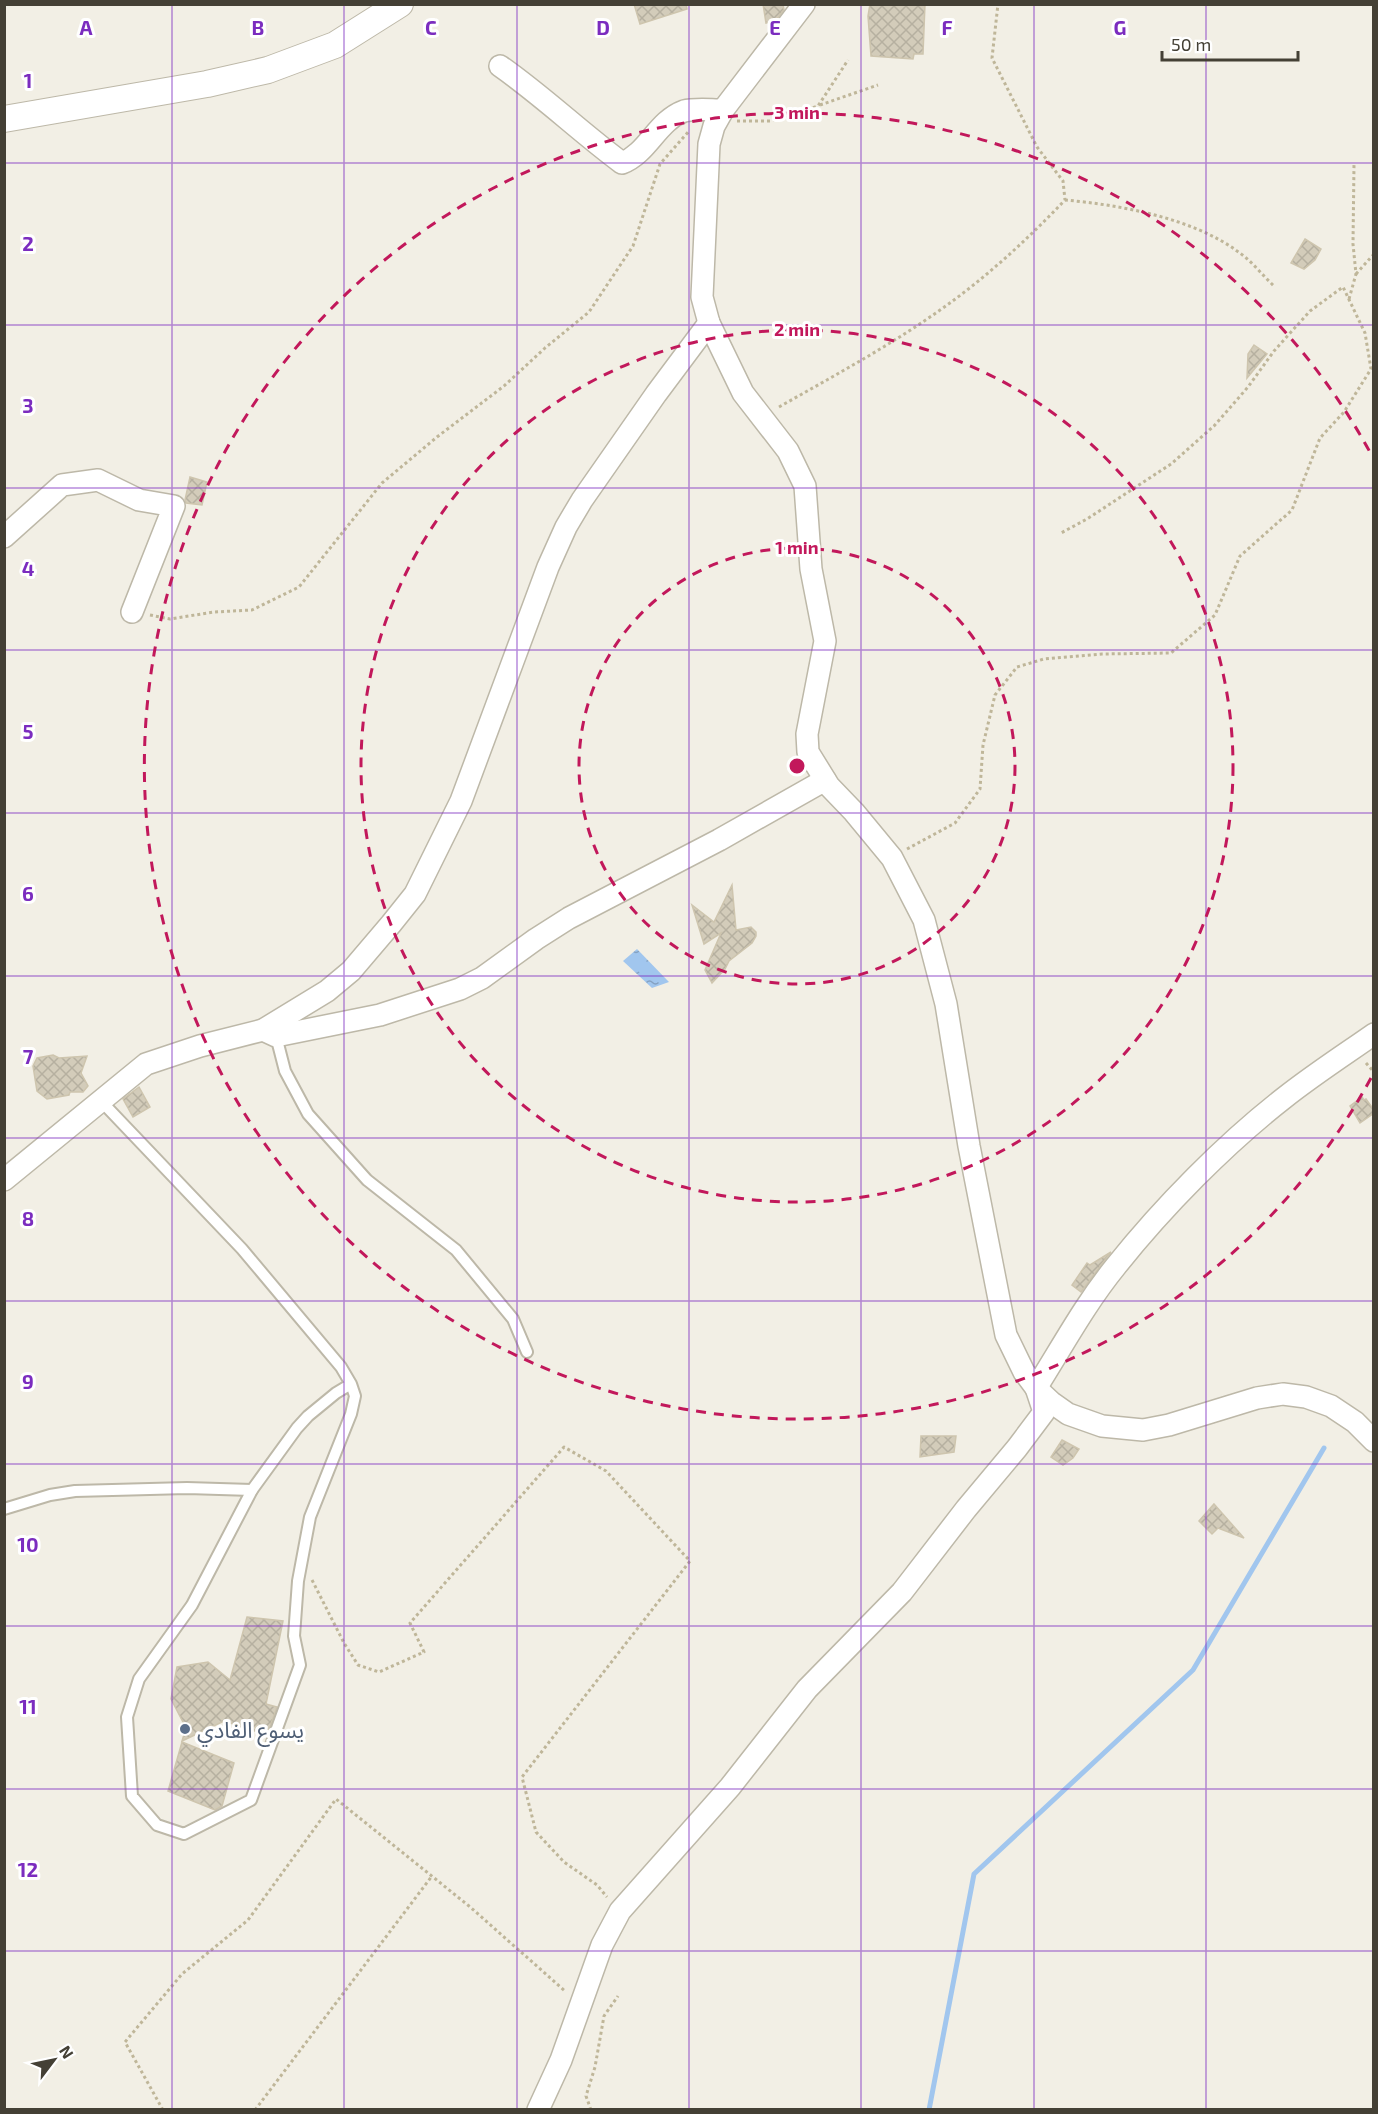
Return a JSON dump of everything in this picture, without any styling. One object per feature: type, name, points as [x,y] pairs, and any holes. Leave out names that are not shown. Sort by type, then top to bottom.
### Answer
[{"type":"street","points":[[4,119],[207,84],[268,70],[335,45],[400,4]]},
{"type":"street","points":[[804,4],[715,110],[709,144],[702,297],[709,323],[743,393],[788,451],[805,486],[811,569],[825,641],[807,734],[808,752],[825,780],[892,858],[924,920],[946,1004],[973,1167],[1006,1335],[1023,1372],[1036,1388],[1068,1414],[1102,1426],[1143,1430],[1169,1425],[1257,1398],[1283,1394],[1306,1397],[1331,1406],[1355,1422],[1374,1442]]},
{"type":"street","points":[[500,66],[537,92],[600,147],[622,163],[633,159],[666,122],[685,111],[715,110]]},
{"type":"street","points":[[270,1033],[286,1014],[327,991],[351,971],[415,894],[461,801],[548,567],[566,527],[582,500],[656,394],[709,323]]},
{"type":"street","points":[[4,537],[62,485],[98,480],[139,500],[174,506],[132,612]]},
{"type":"street","points":[[4,1180],[146,1064],[200,1046],[380,1015],[460,989],[482,978],[569,918],[718,840],[825,780]]},
{"type":"street","points":[[1036,1388],[1097,1291],[1162,1214],[1250,1126],[1286,1096],[1374,1034]]},
{"type":"street","points":[[538,2109],[561,2060],[602,1945],[621,1911],[730,1787],[807,1689],[902,1592],[1017,1448],[1044,1412],[1036,1388]]},
{"type":"lane","points":[[270,1033],[285,1071],[308,1114],[367,1179],[456,1250],[513,1319],[527,1352]]},
{"type":"lane","points":[[102,1102],[242,1249],[341,1367],[351,1384],[354,1395],[351,1414],[310,1517],[302,1552],[294,1636],[300,1665],[251,1800],[184,1834],[157,1825],[132,1796],[127,1717],[139,1678],[192,1605],[252,1490],[308,1416],[351,1384]]},
{"type":"lane","points":[[4,1509],[50,1495],[75,1491],[187,1488],[252,1490]]},
{"type":"path","points":[[763,418],[928,318],[961,295],[1038,229],[1065,200],[1064,181],[1036,147],[992,58],[998,4]]},
{"type":"path","points":[[818,106],[848,60]]},
{"type":"path","points":[[132,612],[170,619],[214,612],[252,610],[299,587],[382,483],[504,386],[589,312],[633,246],[660,164],[715,110],[732,121],[770,121],[878,85]]},
{"type":"path","points":[[1348,301],[1356,274],[1353,244],[1354,165]]},
{"type":"path","points":[[1065,200],[1139,212],[1174,221],[1216,237],[1240,252],[1274,286]]},
{"type":"path","points":[[1356,274],[1374,254]]},
{"type":"path","points":[[892,858],[955,823],[980,789],[983,745],[995,695],[1017,667],[1044,659],[1102,654],[1171,653],[1215,615],[1240,556],[1292,510],[1320,438],[1344,412],[1371,369],[1365,333],[1343,287],[1310,311],[1274,351],[1248,387],[1214,426],[1172,464],[1087,519],[1061,533]]},
{"type":"path","points":[[302,1563],[358,1665],[379,1672],[424,1652],[410,1623],[564,1448],[606,1471],[690,1561],[522,1777],[536,1832],[564,1862],[597,1885],[621,1911]]},
{"type":"path","points":[[163,2109],[125,2042],[182,1974],[248,1920],[336,1799],[470,1906],[580,2004]]},
{"type":"path","points":[[255,2109],[432,1876]]},
{"type":"path","points":[[591,2109],[586,2096],[604,2016],[618,1996]]},
{"type":"water","points":[[637,949],[669,982],[652,988],[623,961]]},
{"type":"building","points":[[634,4],[686,4],[687,9],[640,24]]},
{"type":"building","points":[[763,4],[783,4],[784,10],[775,21],[766,23]]},
{"type":"building","points":[[870,4],[925,4],[923,54],[914,54],[913,59],[871,56],[868,16]]},
{"type":"building","points":[[1305,239],[1321,249],[1315,260],[1304,269],[1291,263]]},
{"type":"building","points":[[1254,345],[1267,354],[1247,378],[1248,354]]},
{"type":"building","points":[[190,477],[207,482],[202,505],[186,503]]},
{"type":"building","points":[[732,885],[736,930],[751,927],[756,932],[756,936],[752,943],[729,961],[712,983],[705,970],[721,933],[704,944],[692,905],[714,922]]},
{"type":"building","points":[[53,1055],[59,1058],[87,1056],[81,1073],[88,1086],[83,1092],[70,1092],[69,1095],[47,1099],[37,1091],[33,1066],[37,1058]]},
{"type":"building","points":[[139,1087],[150,1107],[133,1117],[123,1099]]},
{"type":"building","points":[[1362,1097],[1366,1099],[1374,1113],[1360,1123],[1350,1106]]},
{"type":"building","points":[[1111,1252],[1081,1292],[1072,1285],[1087,1263],[1090,1265]]},
{"type":"building","points":[[921,1436],[956,1436],[954,1452],[920,1457]]},
{"type":"building","points":[[1062,1440],[1079,1449],[1073,1458],[1063,1465],[1051,1457]]},
{"type":"building","points":[[1214,1504],[1244,1538],[1218,1528],[1212,1534],[1199,1521]]},
{"type":"building","points":[[247,1617],[283,1621],[266,1704],[277,1707],[267,1735],[224,1721],[182,1741],[186,1728],[171,1699],[177,1667],[208,1662],[230,1680]]},
{"type":"building","points":[[182,1742],[234,1763],[222,1806],[215,1810],[168,1791]]},
{"type":"waterway","points":[[929,2110],[974,1874],[1193,1670],[1324,1448]]},
{"type":"place","name":"يسوع الفادي","points":[[185,1729]]}]
